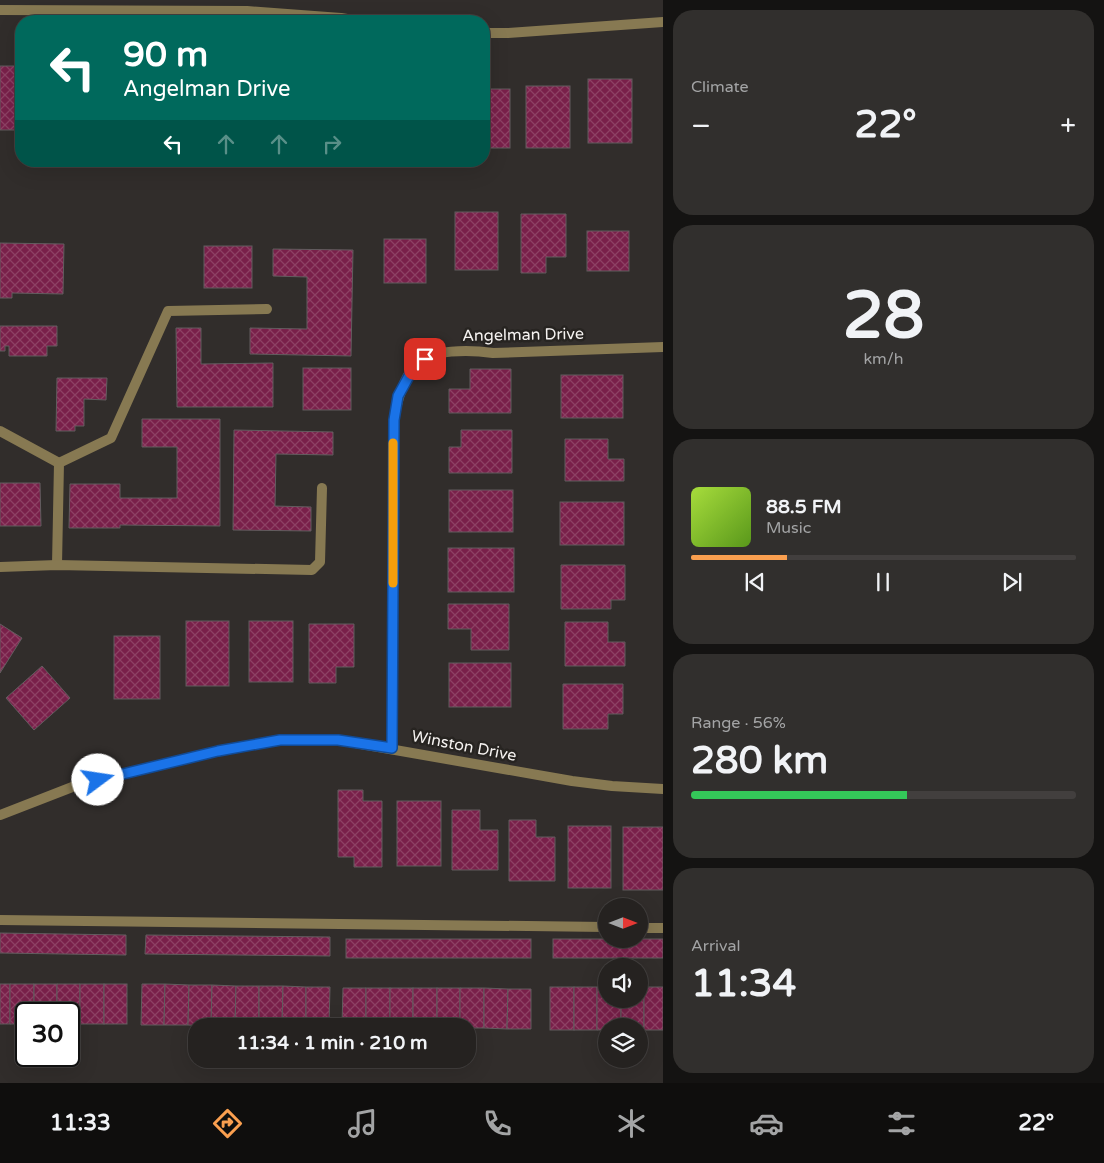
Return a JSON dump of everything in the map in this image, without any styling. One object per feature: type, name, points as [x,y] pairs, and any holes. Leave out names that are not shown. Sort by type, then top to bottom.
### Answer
[{"type":"street","points":[[0,10],[247,11],[301,15]]},
{"type":"street","points":[[490,33],[663,22]]},
{"type":"street","points":[[59,463],[111,438],[168,311],[267,309]]},
{"type":"street","name":"Angelman Drive","points":[[392,748],[394,420],[398,396],[415,365],[436,353],[451,351],[492,353],[663,347]]},
{"type":"street","points":[[0,431],[59,463]]},
{"type":"street","points":[[57,565],[59,463]]},
{"type":"street","points":[[0,566],[57,565],[312,570],[320,562],[322,488]]},
{"type":"street","name":"Winston Drive","points":[[0,815],[80,784],[236,748],[280,740],[338,740],[572,781],[663,789]]},
{"type":"street","points":[[0,920],[598,927]]},
{"type":"street","points":[[648,928],[663,928]]},
{"type":"building","points":[[0,66],[15,66],[15,130],[0,130]]},
{"type":"building","points":[[588,79],[632,79],[632,143],[588,143]]},
{"type":"building","points":[[526,86],[570,86],[570,148],[526,148]]},
{"type":"building","points":[[490,89],[510,89],[510,148],[490,148]]},
{"type":"building","points":[[455,212],[498,212],[498,270],[455,270]]},
{"type":"building","points":[[521,214],[566,214],[566,257],[546,257],[546,273],[521,273]]},
{"type":"building","points":[[587,231],[629,231],[629,271],[587,271]]},
{"type":"building","points":[[384,239],[426,239],[426,283],[384,283]]},
{"type":"building","points":[[0,243],[64,244],[63,294],[12,293],[12,298],[0,298]]},
{"type":"building","points":[[204,246],[252,246],[252,288],[204,288]]},
{"type":"building","points":[[273,249],[353,250],[351,356],[250,354],[250,328],[307,329],[307,277],[273,276]]},
{"type":"building","points":[[0,326],[57,326],[57,346],[47,346],[47,356],[9,356],[9,346],[5,346],[5,351],[0,351]]},
{"type":"building","points":[[176,328],[201,328],[201,364],[273,363],[273,407],[177,407]]},
{"type":"building","points":[[303,368],[351,368],[351,410],[303,410]]},
{"type":"building","points":[[470,369],[511,369],[511,413],[449,413],[449,389],[470,389]]},
{"type":"building","points":[[561,375],[623,375],[623,418],[561,418]]},
{"type":"building","points":[[57,378],[107,378],[106,400],[84,399],[84,426],[75,426],[75,431],[56,431]]},
{"type":"building","points":[[142,419],[220,419],[220,526],[120,525],[120,528],[69,528],[70,484],[120,484],[120,498],[177,498],[177,447],[142,447]]},
{"type":"building","points":[[234,430],[333,432],[333,455],[276,454],[275,506],[311,507],[311,531],[233,530]]},
{"type":"building","points":[[461,430],[512,430],[512,473],[449,473],[449,447],[461,447]]},
{"type":"building","points":[[565,439],[608,439],[608,459],[624,459],[624,481],[565,481]]},
{"type":"building","points":[[0,483],[40,483],[41,526],[0,526]]},
{"type":"building","points":[[449,490],[513,490],[513,532],[449,532]]},
{"type":"building","points":[[560,502],[624,502],[624,545],[560,545]]},
{"type":"building","points":[[448,548],[514,548],[514,592],[448,592]]},
{"type":"building","points":[[561,565],[625,565],[625,600],[611,600],[611,609],[561,609]]},
{"type":"building","points":[[448,604],[509,604],[509,650],[471,650],[471,629],[448,629]]},
{"type":"building","points":[[186,621],[229,621],[229,686],[186,686]]},
{"type":"building","points":[[249,621],[293,621],[293,682],[249,682]]},
{"type":"building","points":[[565,622],[608,622],[608,642],[625,642],[625,666],[565,666]]},
{"type":"building","points":[[0,624],[22,638],[0,673]]},
{"type":"building","points":[[309,624],[354,624],[354,667],[336,667],[336,683],[309,683]]},
{"type":"building","points":[[114,636],[160,636],[160,699],[114,699]]},
{"type":"building","points":[[449,663],[511,663],[511,707],[449,707]]},
{"type":"building","points":[[42,666],[70,698],[34,730],[6,698]]},
{"type":"building","points":[[563,684],[623,684],[623,714],[608,714],[608,729],[563,729]]},
{"type":"building","points":[[338,790],[363,790],[363,801],[382,801],[382,867],[354,867],[354,857],[338,857]]},
{"type":"building","points":[[397,801],[441,801],[441,866],[397,866]]},
{"type":"building","points":[[452,810],[480,810],[480,830],[498,830],[498,870],[452,870]]},
{"type":"building","points":[[509,820],[536,820],[536,837],[555,837],[555,881],[509,881]]},
{"type":"building","points":[[568,826],[611,826],[611,888],[568,888]]},
{"type":"building","points":[[623,827],[663,827],[663,890],[623,890]]},
{"type":"building","points":[[0,933],[126,935],[126,955],[0,953]]},
{"type":"building","points":[[146,935],[330,937],[330,956],[145,954]]},
{"type":"building","points":[[346,939],[531,939],[531,958],[346,958]]},
{"type":"building","points":[[553,939],[598,939],[598,948],[648,948],[648,939],[663,939],[663,958],[553,958]]},
{"type":"building","points":[[0,984],[10,984],[10,1024],[0,1024]]},
{"type":"building","points":[[10,984],[34,984],[34,1002],[15,1002],[15,1024],[10,1024]]},
{"type":"building","points":[[34,984],[57,984],[57,1002],[34,1002]]},
{"type":"building","points":[[57,984],[80,984],[80,1002],[57,1002]]},
{"type":"building","points":[[80,984],[104,984],[104,1024],[80,1024]]},
{"type":"building","points":[[104,984],[127,984],[127,1024],[104,1024]]},
{"type":"building","points":[[142,984],[165,984],[164,1025],[141,1025]]},
{"type":"building","points":[[165,984],[189,985],[188,1025],[164,1025]]},
{"type":"building","points":[[189,985],[212,985],[211,1018],[188,1018]]},
{"type":"building","points":[[212,985],[236,986],[235,1018],[211,1018]]},
{"type":"building","points":[[236,986],[259,986],[259,1018],[235,1018]]},
{"type":"building","points":[[259,986],[283,986],[282,1018],[259,1018]]},
{"type":"building","points":[[283,986],[306,987],[306,1018],[282,1018]]},
{"type":"building","points":[[306,987],[330,987],[329,1018],[306,1018]]},
{"type":"building","points":[[550,987],[574,987],[574,1030],[550,1030]]},
{"type":"building","points":[[574,987],[597,987],[597,1030],[574,1030]]},
{"type":"building","points":[[598,987],[598,1008],[621,1008],[621,1018],[598,1018],[597,1030]]},
{"type":"building","points":[[648,987],[663,987],[663,1030],[648,1030],[648,1018],[644,1018],[644,1008],[648,1008]]},
{"type":"building","points":[[343,988],[366,988],[366,1018],[342,1018]]},
{"type":"building","points":[[366,988],[390,988],[390,1018],[366,1018]]},
{"type":"building","points":[[390,988],[413,988],[413,1018],[390,1018]]},
{"type":"building","points":[[413,988],[437,988],[437,1018],[413,1018]]},
{"type":"building","points":[[437,988],[460,988],[460,1018],[437,1018]]},
{"type":"building","points":[[460,988],[484,988],[484,1028],[476,1028],[476,1018],[460,1018]]},
{"type":"building","points":[[484,988],[508,989],[507,1029],[484,1028]]},
{"type":"building","points":[[508,989],[531,989],[531,1029],[507,1029]]},
{"type":"building","points":[[621,1008],[644,1008],[644,1018],[621,1018]]},
{"type":"slow traffic","points":[[393,443],[393,583]]},
{"type":"route","points":[[98,780],[218,751],[280,740],[338,740],[392,748],[394,420],[398,396],[415,365],[425,359]]}]
